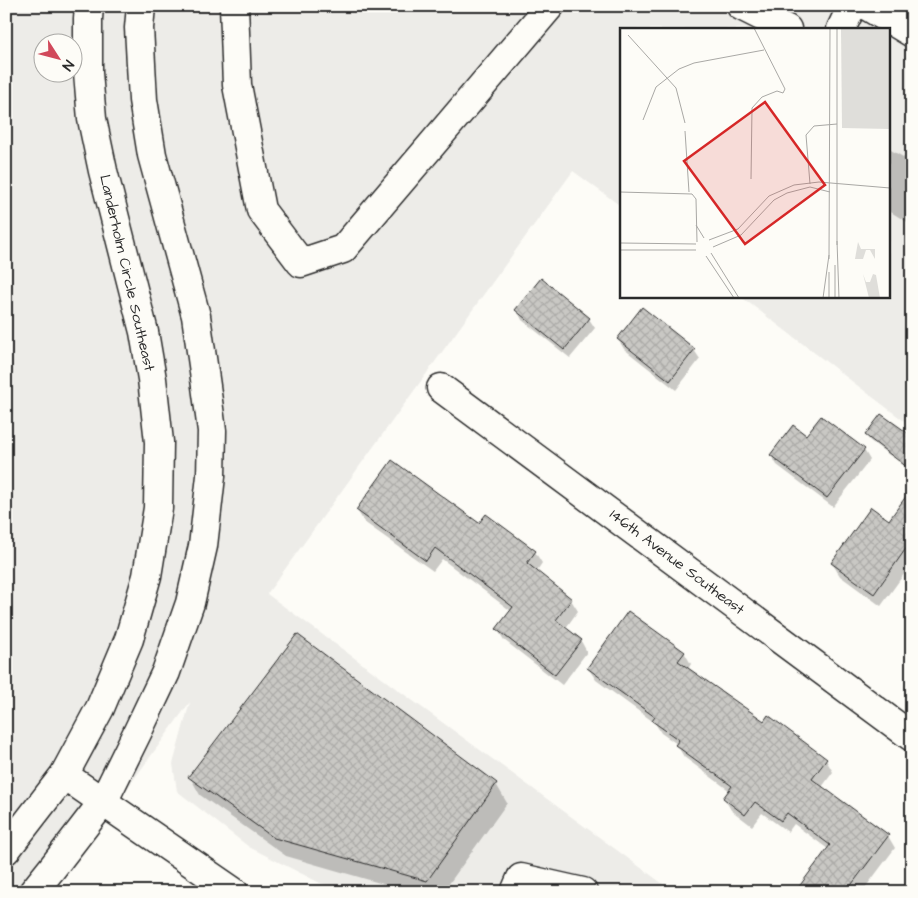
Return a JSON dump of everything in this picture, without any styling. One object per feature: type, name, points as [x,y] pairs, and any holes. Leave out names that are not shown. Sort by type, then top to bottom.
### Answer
[{"type":"street","name":"Landerholm Circle Southeast","points":[[6,850],[64,775],[100,708],[129,639],[147,576],[158,508],[159,442],[152,379],[144,332],[103,171],[92,119],[88,73],[89,6]]},
{"type":"street","points":[[33,892],[103,802],[166,672],[190,603],[203,546],[211,476],[212,431],[196,316],[152,155],[142,100],[139,28],[141,6]]},
{"type":"street","points":[[234,6],[237,85],[260,210],[301,263],[343,249],[550,6]]},
{"type":"street","points":[[741,6],[785,28]]},
{"type":"street","points":[[841,28],[852,6]]},
{"type":"street","points":[[867,6],[912,33]]},
{"type":"street","name":"146th Avenue Southeast","points":[[441,388],[912,737]]},
{"type":"street","points":[[64,775],[234,892]]},
{"type":"street","points":[[515,892],[522,878],[583,892]]},
{"type":"shaded area","points":[[6,6],[912,6],[912,427],[743,298],[890,298],[890,28],[620,28],[620,206],[573,171],[267,594],[674,892],[348,892],[320,883],[249,847],[177,791],[173,764],[190,702],[52,892],[6,892]]},
{"type":"building","points":[[541,278],[590,318],[564,350],[515,310]]},
{"type":"building","points":[[642,307],[695,349],[670,381],[617,339]]},
{"type":"building","points":[[881,414],[912,436],[912,471],[865,435]]},
{"type":"building","points":[[821,416],[865,449],[827,498],[770,455],[793,425],[806,435]]},
{"type":"building","points":[[392,460],[479,523],[486,514],[536,551],[527,563],[572,599],[556,620],[582,640],[555,675],[496,629],[513,607],[435,548],[426,561],[356,510]]},
{"type":"building","points":[[912,488],[912,540],[874,594],[831,563],[871,507],[889,520]]},
{"type":"building","points":[[628,611],[685,652],[678,661],[764,721],[768,715],[827,759],[812,779],[889,835],[846,892],[795,892],[830,845],[787,813],[781,821],[755,802],[745,815],[723,798],[732,786],[675,745],[679,740],[652,721],[655,717],[587,668]]},
{"type":"building","points":[[297,634],[497,783],[427,881],[274,838],[188,777]]}]
